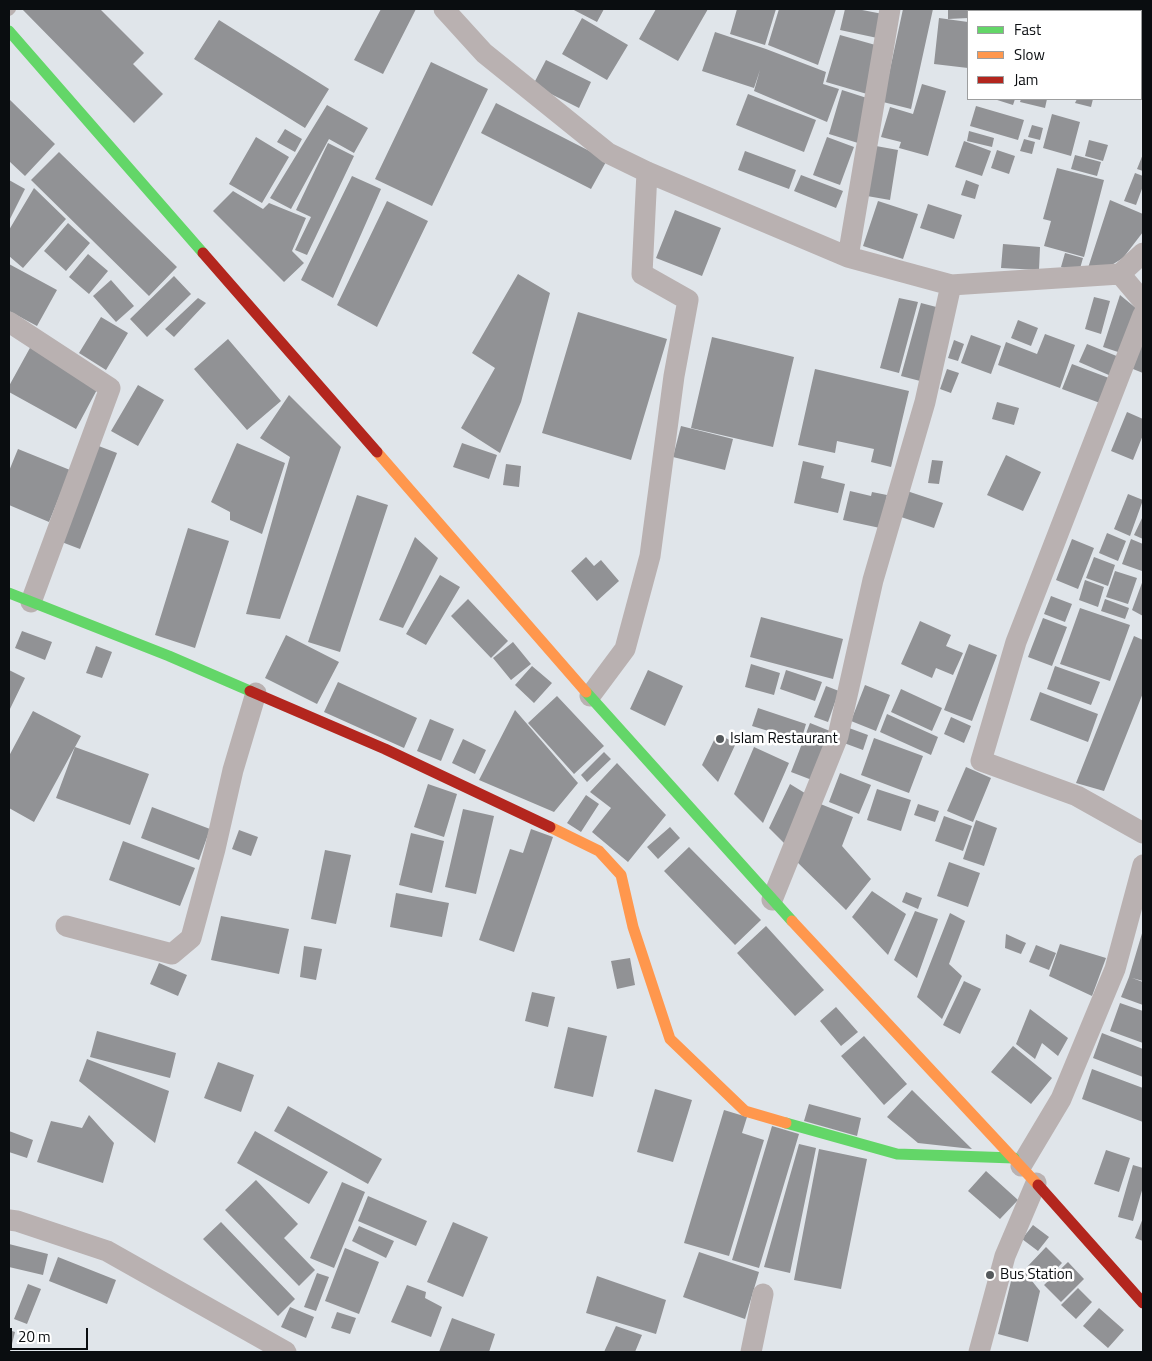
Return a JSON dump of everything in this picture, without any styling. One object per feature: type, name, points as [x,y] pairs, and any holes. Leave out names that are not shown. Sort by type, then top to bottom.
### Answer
[{"type":"main road","points":[[9,31],[590,696],[772,900],[1017,1162],[1143,1303]]},
{"type":"main road","points":[[9,593],[169,656],[385,749],[599,851],[621,875],[633,927],[670,1039],[745,1112],[897,1154],[1017,1162]]},
{"type":"street","points":[[444,9],[484,54],[608,153],[647,172],[848,256],[951,285],[1120,274],[1143,253]]},
{"type":"street","points":[[848,256],[890,9]]},
{"type":"street","points":[[590,696],[625,649],[650,556],[674,376],[688,300],[642,274],[647,172]]},
{"type":"street","points":[[1120,274],[1143,301]]},
{"type":"street","points":[[772,900],[838,736],[873,580],[925,402],[951,285]]},
{"type":"street","points":[[1143,315],[1016,642],[981,761],[1077,796],[1143,833]]},
{"type":"street","points":[[9,322],[110,388],[31,602]]},
{"type":"street","points":[[66,926],[172,954],[191,938],[233,770],[256,693]]},
{"type":"street","points":[[1017,1162],[1061,1099],[1111,978],[1143,865]]},
{"type":"street","points":[[980,1352],[1005,1256],[1036,1183]]},
{"type":"street","points":[[9,1220],[17,1220],[107,1251],[286,1352]]},
{"type":"street","points":[[751,1352],[763,1294]]},
{"type":"building","points":[[22,9],[100,9],[144,53],[133,64],[163,94],[134,123]]},
{"type":"building","points":[[381,9],[416,9],[383,74],[354,60]]},
{"type":"building","points":[[572,9],[604,9],[597,22]]},
{"type":"building","points":[[656,9],[708,9],[678,61],[639,39]]},
{"type":"building","points":[[737,9],[776,9],[765,45],[730,34]]},
{"type":"building","points":[[779,9],[836,9],[818,65],[768,45]]},
{"type":"building","points":[[845,9],[857,9],[888,15],[882,39],[840,30]]},
{"type":"building","points":[[903,9],[933,9],[911,109],[883,102]]},
{"type":"building","points":[[948,9],[1021,9],[967,10],[967,18],[948,19]]},
{"type":"building","points":[[582,18],[628,45],[607,80],[562,54]]},
{"type":"building","points":[[939,18],[967,22],[967,68],[934,64]]},
{"type":"building","points":[[219,20],[329,89],[305,128],[194,59]]},
{"type":"building","points":[[715,32],[826,72],[823,84],[839,89],[827,122],[754,91],[760,70],[754,88],[702,71]]},
{"type":"building","points":[[840,35],[879,46],[867,94],[826,82]]},
{"type":"building","points":[[1142,37],[1143,37],[1142,92]]},
{"type":"building","points":[[546,60],[591,82],[579,108],[533,85]]},
{"type":"building","points":[[431,62],[488,89],[432,206],[375,179]]},
{"type":"building","points":[[922,84],[946,91],[928,156],[899,148],[901,142],[881,137],[890,107],[913,114]]},
{"type":"building","points":[[842,90],[870,99],[858,143],[829,134]]},
{"type":"building","points":[[748,94],[816,120],[804,152],[736,125]]},
{"type":"building","points":[[9,99],[55,144],[25,176],[9,161]]},
{"type":"building","points":[[997,100],[1015,100],[1013,105]]},
{"type":"building","points":[[1021,100],[1047,100],[1045,108],[1020,102]]},
{"type":"building","points":[[1076,100],[1093,100],[1091,107],[1075,103]]},
{"type":"building","points":[[496,103],[607,160],[591,189],[481,133]]},
{"type":"building","points":[[327,105],[368,128],[354,153],[329,139],[291,209],[270,198]]},
{"type":"building","points":[[976,106],[1024,120],[1018,140],[970,126]]},
{"type":"building","points":[[1052,114],[1080,122],[1071,156],[1043,148]]},
{"type":"building","points":[[1032,125],[1043,128],[1040,140],[1028,137]]},
{"type":"building","points":[[285,129],[302,139],[295,152],[277,142]]},
{"type":"building","points":[[969,131],[994,138],[992,147],[967,141]]},
{"type":"building","points":[[256,137],[289,157],[262,203],[229,184]]},
{"type":"building","points":[[827,137],[854,147],[840,185],[813,175]]},
{"type":"building","points":[[1024,139],[1035,142],[1032,154],[1020,151]]},
{"type":"building","points":[[1089,140],[1108,145],[1103,161],[1085,156]]},
{"type":"building","points":[[964,141],[991,151],[982,176],[955,167]]},
{"type":"building","points":[[328,143],[354,156],[307,255],[295,250],[311,217],[296,210]]},
{"type":"building","points":[[876,146],[898,150],[890,200],[867,196]]},
{"type":"building","points":[[997,150],[1015,156],[1009,174],[991,168]]},
{"type":"building","points":[[745,151],[796,170],[789,189],[738,170]]},
{"type":"building","points":[[59,152],[177,267],[149,296],[31,180]]},
{"type":"building","points":[[1143,154],[1143,171],[1137,169]]},
{"type":"building","points":[[1075,155],[1101,162],[1097,176],[1071,169]]},
{"type":"building","points":[[1057,168],[1104,180],[1084,257],[1044,246],[1051,221],[1043,219]]},
{"type":"building","points":[[1135,173],[1143,176],[1143,186],[1136,205],[1124,201]]},
{"type":"building","points":[[801,175],[843,191],[836,208],[794,191]]},
{"type":"building","points":[[352,176],[381,189],[333,298],[301,280]]},
{"type":"building","points":[[9,180],[25,189],[9,221]]},
{"type":"building","points":[[966,180],[979,185],[975,199],[961,195]]},
{"type":"building","points":[[34,188],[66,219],[23,268],[9,256],[9,230]]},
{"type":"building","points":[[233,191],[263,209],[269,203],[306,218],[292,251],[304,263],[284,282],[213,211]]},
{"type":"building","points":[[1110,200],[1143,214],[1143,232],[1123,258],[1110,266],[1088,268]]},
{"type":"building","points":[[387,201],[428,221],[377,327],[337,305]]},
{"type":"building","points":[[878,201],[918,214],[903,259],[863,246]]},
{"type":"building","points":[[928,204],[962,215],[954,239],[920,228]]},
{"type":"building","points":[[675,210],[721,228],[702,276],[656,258]]},
{"type":"building","points":[[68,223],[90,243],[66,271],[44,251]]},
{"type":"building","points":[[1003,244],[1040,247],[1039,270],[1001,268]]},
{"type":"building","points":[[1065,253],[1083,258],[1079,272],[1061,267]]},
{"type":"building","points":[[88,254],[108,271],[89,294],[69,277]]},
{"type":"building","points":[[9,264],[57,290],[37,326],[9,311]]},
{"type":"building","points":[[518,274],[550,293],[521,402],[500,453],[461,428],[495,368],[472,353]]},
{"type":"building","points":[[174,276],[191,294],[147,337],[130,319]]},
{"type":"building","points":[[111,280],[134,306],[116,322],[93,296]]},
{"type":"building","points":[[1120,295],[1137,309],[1121,353],[1103,347]]},
{"type":"building","points":[[1094,297],[1110,301],[1101,334],[1085,329]]},
{"type":"building","points":[[198,298],[206,303],[174,337],[165,329]]},
{"type":"building","points":[[899,298],[918,302],[899,373],[880,368]]},
{"type":"building","points":[[921,303],[944,309],[924,382],[901,376]]},
{"type":"building","points":[[578,312],[667,339],[631,460],[542,433]]},
{"type":"building","points":[[101,317],[128,333],[106,370],[79,353]]},
{"type":"building","points":[[1018,320],[1038,328],[1031,346],[1011,338]]},
{"type":"building","points":[[1143,326],[1143,373],[1128,367]]},
{"type":"building","points":[[1045,334],[1075,345],[1060,388],[998,365],[1006,342],[1037,354]]},
{"type":"building","points":[[971,335],[1001,346],[991,374],[961,363]]},
{"type":"building","points":[[712,337],[794,357],[773,447],[691,428]]},
{"type":"building","points":[[228,339],[281,401],[247,430],[194,369]]},
{"type":"building","points":[[954,340],[964,344],[958,361],[948,358]]},
{"type":"building","points":[[1087,344],[1119,357],[1111,376],[1079,362]]},
{"type":"building","points":[[31,346],[100,384],[76,429],[9,392],[9,386]]},
{"type":"building","points":[[1072,364],[1109,378],[1100,403],[1062,389]]},
{"type":"building","points":[[815,369],[909,391],[891,467],[871,462],[874,449],[837,441],[835,453],[798,445]]},
{"type":"building","points":[[947,369],[959,373],[951,393],[940,389]]},
{"type":"building","points":[[138,385],[164,400],[138,446],[111,431]]},
{"type":"building","points":[[289,395],[341,447],[280,619],[246,614],[290,457],[260,438]]},
{"type":"building","points":[[997,402],[1019,408],[1014,425],[992,419]]},
{"type":"building","points":[[1127,412],[1143,419],[1143,435],[1133,460],[1111,451]]},
{"type":"building","points":[[681,426],[733,439],[725,470],[673,457]]},
{"type":"building","points":[[237,443],[285,463],[262,534],[230,520],[230,512],[211,502]]},
{"type":"building","points":[[462,443],[497,455],[489,479],[453,467]]},
{"type":"building","points":[[96,445],[117,453],[80,549],[59,541]]},
{"type":"building","points":[[18,449],[70,470],[49,522],[9,505],[9,471]]},
{"type":"building","points":[[1006,455],[1041,472],[1023,511],[987,495]]},
{"type":"building","points":[[932,460],[943,461],[939,484],[928,483]]},
{"type":"building","points":[[803,461],[824,466],[821,478],[845,484],[838,513],[794,503]]},
{"type":"building","points":[[506,464],[521,466],[519,487],[503,485]]},
{"type":"building","points":[[850,491],[871,496],[872,492],[887,495],[880,528],[843,520]]},
{"type":"building","points":[[907,491],[943,503],[934,528],[898,516]]},
{"type":"building","points":[[1128,494],[1143,500],[1130,536],[1114,529]]},
{"type":"building","points":[[357,495],[388,505],[340,652],[308,642]]},
{"type":"building","points":[[1143,516],[1143,539],[1134,535]]},
{"type":"building","points":[[188,528],[229,541],[195,648],[155,635]]},
{"type":"building","points":[[1107,533],[1126,541],[1118,561],[1099,553]]},
{"type":"building","points":[[415,537],[438,558],[403,628],[379,620]]},
{"type":"building","points":[[1072,539],[1094,548],[1078,589],[1056,580]]},
{"type":"building","points":[[1131,539],[1143,544],[1142,571],[1122,564]]},
{"type":"building","points":[[586,557],[594,566],[601,560],[619,581],[597,601],[571,571]]},
{"type":"building","points":[[1094,557],[1115,565],[1108,586],[1086,578]]},
{"type":"building","points":[[1115,571],[1137,578],[1128,604],[1106,597]]},
{"type":"building","points":[[440,575],[460,587],[426,645],[406,634]]},
{"type":"building","points":[[1085,580],[1104,587],[1098,607],[1079,600]]},
{"type":"building","points":[[1143,580],[1143,616],[1132,610]]},
{"type":"building","points":[[1051,596],[1072,604],[1065,622],[1044,614]]},
{"type":"building","points":[[468,599],[508,641],[491,658],[451,616]]},
{"type":"building","points":[[1105,599],[1129,608],[1125,619],[1101,611]]},
{"type":"building","points":[[1080,608],[1130,625],[1110,681],[1060,664]]},
{"type":"building","points":[[761,617],[843,639],[833,679],[750,657]]},
{"type":"building","points":[[1043,618],[1067,627],[1052,666],[1028,657]]},
{"type":"building","points":[[920,621],[951,635],[946,646],[963,653],[953,675],[936,668],[932,678],[901,664]]},
{"type":"building","points":[[22,631],[52,642],[45,660],[15,648]]},
{"type":"building","points":[[286,635],[339,662],[317,704],[265,678]]},
{"type":"building","points":[[1134,636],[1143,640],[1143,693],[1104,791],[1076,783]]},
{"type":"building","points":[[513,642],[531,664],[511,680],[493,658]]},
{"type":"building","points":[[969,644],[997,655],[972,721],[944,710]]},
{"type":"building","points":[[96,646],[112,652],[102,678],[86,673]]},
{"type":"building","points":[[751,664],[780,673],[774,695],[745,687]]},
{"type":"building","points":[[532,666],[552,683],[534,703],[515,685]]},
{"type":"building","points":[[1055,666],[1100,682],[1091,705],[1047,689]]},
{"type":"building","points":[[9,670],[25,678],[9,711]]},
{"type":"building","points":[[648,670],[683,686],[665,726],[630,709]]},
{"type":"building","points":[[786,670],[822,682],[815,701],[780,689]]},
{"type":"building","points":[[338,682],[417,718],[404,748],[324,712]]},
{"type":"building","points":[[865,685],[890,695],[876,731],[851,721]]},
{"type":"building","points":[[826,686],[839,691],[828,722],[814,717]]},
{"type":"building","points":[[901,689],[942,708],[932,731],[891,712]]},
{"type":"building","points":[[1040,692],[1098,714],[1088,742],[1030,720]]},
{"type":"building","points":[[557,696],[604,746],[574,774],[528,723]]},
{"type":"building","points":[[758,708],[806,724],[801,741],[752,726]]},
{"type":"building","points":[[515,710],[578,783],[554,812],[479,780]]},
{"type":"building","points":[[33,711],[81,736],[34,822],[9,808],[9,756]]},
{"type":"building","points":[[887,714],[938,737],[931,755],[880,732]]},
{"type":"building","points":[[951,717],[971,726],[964,743],[944,734]]},
{"type":"building","points":[[430,719],[454,729],[441,761],[417,751]]},
{"type":"building","points":[[810,723],[830,731],[812,780],[791,772]]},
{"type":"building","points":[[849,728],[868,735],[863,750],[844,743]]},
{"type":"building","points":[[717,734],[736,743],[718,782],[702,765]]},
{"type":"building","points":[[874,738],[923,756],[909,793],[861,775]]},
{"type":"building","points":[[463,739],[486,750],[475,774],[452,763]]},
{"type":"building","points":[[75,747],[149,774],[130,825],[56,798]]},
{"type":"building","points":[[754,747],[789,763],[763,823],[734,794]]},
{"type":"building","points":[[604,752],[611,759],[587,782],[581,775]]},
{"type":"building","points":[[617,763],[666,815],[628,862],[592,832],[611,808],[590,792]]},
{"type":"building","points":[[966,767],[991,778],[973,822],[947,811]]},
{"type":"building","points":[[840,773],[871,785],[859,814],[829,802]]},
{"type":"building","points":[[428,784],[457,794],[444,837],[414,827]]},
{"type":"building","points":[[790,784],[808,795],[786,845],[769,828]]},
{"type":"building","points":[[877,789],[911,800],[901,831],[867,820]]},
{"type":"building","points":[[586,795],[599,804],[581,832],[567,823]]},
{"type":"building","points":[[818,803],[853,817],[842,846],[871,879],[846,910],[793,858]]},
{"type":"building","points":[[918,804],[939,811],[935,822],[914,815]]},
{"type":"building","points":[[152,807],[210,829],[199,860],[141,838]]},
{"type":"building","points":[[463,809],[494,816],[476,894],[445,887]]},
{"type":"building","points":[[944,816],[972,826],[963,851],[935,841]]},
{"type":"building","points":[[976,820],[997,828],[984,866],[963,859]]},
{"type":"building","points":[[670,827],[680,838],[658,859],[647,847]]},
{"type":"building","points":[[531,829],[553,837],[514,952],[479,940],[510,849],[523,853]]},
{"type":"building","points":[[239,830],[258,837],[251,856],[232,849]]},
{"type":"building","points":[[411,833],[444,841],[432,893],[399,885]]},
{"type":"building","points":[[123,841],[195,868],[180,906],[109,880]]},
{"type":"building","points":[[689,847],[761,920],[735,945],[664,871]]},
{"type":"building","points":[[325,850],[351,855],[336,924],[311,919]]},
{"type":"building","points":[[949,862],[980,873],[968,907],[937,896]]},
{"type":"building","points":[[872,891],[906,914],[888,955],[852,917]]},
{"type":"building","points":[[906,892],[922,898],[918,909],[902,902]]},
{"type":"building","points":[[396,893],[449,903],[442,937],[390,927]]},
{"type":"building","points":[[915,911],[938,919],[917,978],[894,960]]},
{"type":"building","points":[[950,913],[965,921],[949,964],[962,976],[942,1019],[917,997]]},
{"type":"building","points":[[221,916],[289,929],[279,974],[211,960]]},
{"type":"building","points":[[766,926],[824,990],[795,1016],[737,953]]},
{"type":"building","points":[[1143,930],[1143,981],[1132,978],[1143,982],[1143,1005],[1121,997]]},
{"type":"building","points":[[1006,934],[1026,943],[1021,954],[1005,948]]},
{"type":"building","points":[[1060,944],[1106,958],[1092,996],[1049,976]]},
{"type":"building","points":[[1036,945],[1056,953],[1049,970],[1029,962]]},
{"type":"building","points":[[304,946],[322,949],[316,980],[300,977]]},
{"type":"building","points":[[630,958],[635,985],[617,989],[611,961]]},
{"type":"building","points":[[159,963],[187,975],[178,996],[150,984]]},
{"type":"building","points":[[964,981],[981,989],[960,1034],[943,1025]]},
{"type":"building","points":[[532,992],[555,997],[548,1027],[525,1021]]},
{"type":"building","points":[[1120,1003],[1143,1011],[1143,1043],[1110,1031]]},
{"type":"building","points":[[836,1007],[858,1032],[841,1046],[820,1021]]},
{"type":"building","points":[[1030,1009],[1068,1038],[1058,1056],[1042,1043],[1035,1059],[1016,1044]]},
{"type":"building","points":[[568,1027],[607,1036],[593,1097],[554,1088]]},
{"type":"building","points":[[97,1031],[176,1053],[170,1078],[90,1057]]},
{"type":"building","points":[[1102,1033],[1143,1049],[1143,1077],[1093,1058]]},
{"type":"building","points":[[864,1036],[907,1084],[884,1105],[841,1056]]},
{"type":"building","points":[[1013,1046],[1052,1078],[1031,1104],[991,1072]]},
{"type":"building","points":[[87,1059],[169,1091],[155,1143],[79,1081]]},
{"type":"building","points":[[218,1062],[254,1075],[241,1112],[204,1098]]},
{"type":"building","points":[[1092,1069],[1143,1088],[1143,1122],[1082,1099]]},
{"type":"building","points":[[655,1089],[692,1100],[673,1162],[637,1152]]},
{"type":"building","points":[[912,1090],[972,1149],[918,1143],[887,1117]]},
{"type":"building","points":[[809,1104],[861,1118],[857,1136],[804,1121]]},
{"type":"building","points":[[288,1106],[382,1159],[368,1184],[274,1131]]},
{"type":"building","points":[[724,1110],[747,1117],[742,1133],[764,1140],[729,1256],[684,1243]]},
{"type":"building","points":[[89,1115],[114,1143],[103,1183],[37,1162],[51,1121],[82,1128]]},
{"type":"building","points":[[772,1126],[799,1134],[759,1268],[732,1260]]},
{"type":"building","points":[[9,1131],[33,1140],[27,1158],[9,1152]]},
{"type":"building","points":[[255,1131],[328,1172],[309,1204],[237,1163]]},
{"type":"building","points":[[799,1144],[816,1148],[790,1273],[764,1267]]},
{"type":"building","points":[[819,1149],[867,1159],[841,1289],[794,1280]]},
{"type":"building","points":[[1106,1150],[1130,1158],[1119,1192],[1094,1184]]},
{"type":"building","points":[[1133,1165],[1143,1168],[1143,1187],[1133,1221],[1118,1217]]},
{"type":"building","points":[[986,1171],[1018,1200],[1000,1219],[968,1191]]},
{"type":"building","points":[[256,1180],[298,1224],[284,1238],[315,1270],[299,1286],[225,1210]]},
{"type":"building","points":[[342,1182],[365,1192],[334,1268],[310,1258]]},
{"type":"building","points":[[368,1196],[427,1221],[416,1246],[358,1221]]},
{"type":"building","points":[[1143,1218],[1143,1241],[1135,1238]]},
{"type":"building","points":[[221,1222],[295,1299],[278,1316],[203,1239]]},
{"type":"building","points":[[453,1222],[488,1237],[463,1297],[427,1282]]},
{"type":"building","points":[[1033,1225],[1049,1237],[1038,1251],[1022,1239]]},
{"type":"building","points":[[359,1226],[394,1241],[386,1258],[352,1241]]},
{"type":"building","points":[[9,1244],[48,1254],[43,1275],[9,1267]]},
{"type":"building","points":[[1046,1247],[1062,1263],[1044,1282],[1027,1267]]},
{"type":"building","points":[[345,1248],[379,1262],[359,1314],[325,1301]]},
{"type":"building","points":[[699,1252],[759,1272],[745,1319],[683,1297]]},
{"type":"building","points":[[58,1257],[116,1280],[107,1304],[49,1281]]},
{"type":"building","points":[[1068,1262],[1084,1279],[1061,1302],[1044,1285]]},
{"type":"building","points":[[1014,1269],[1024,1271],[1040,1291],[1028,1342],[998,1334]]},
{"type":"building","points":[[317,1273],[329,1277],[316,1311],[304,1307]]},
{"type":"building","points":[[597,1276],[666,1300],[656,1334],[586,1313]]},
{"type":"building","points":[[28,1284],[41,1289],[27,1324],[14,1319]]},
{"type":"building","points":[[407,1285],[426,1292],[425,1298],[442,1307],[431,1337],[391,1322]]},
{"type":"building","points":[[1078,1288],[1092,1302],[1076,1319],[1061,1305]]},
{"type":"building","points":[[290,1307],[314,1317],[306,1338],[281,1327]]},
{"type":"building","points":[[1099,1308],[1124,1330],[1108,1348],[1083,1326]]},
{"type":"building","points":[[337,1312],[356,1318],[350,1334],[331,1328]]},
{"type":"building","points":[[452,1318],[495,1334],[489,1352],[439,1352]]},
{"type":"building","points":[[616,1326],[642,1335],[635,1352],[604,1352]]},
{"type":"building","points":[[9,1330],[15,1332],[10,1352],[9,1352]]},
{"type":"traffic: fast","points":[[9,31],[203,253]]},
{"type":"traffic: fast","points":[[9,593],[169,656],[250,691]]},
{"type":"traffic: fast","points":[[586,692],[792,921]]},
{"type":"traffic: fast","points":[[786,1123],[897,1154],[1014,1158]]},
{"type":"traffic: slow","points":[[377,452],[586,692]]},
{"type":"traffic: slow","points":[[550,827],[599,851],[621,875],[633,927],[670,1039],[745,1111],[786,1123]]},
{"type":"traffic: slow","points":[[792,921],[1038,1185]]},
{"type":"traffic: jam","points":[[203,253],[377,452]]},
{"type":"traffic: jam","points":[[250,691],[385,749],[550,827]]},
{"type":"traffic: jam","points":[[1038,1185],[1143,1303]]},
{"type":"place","name":"Islam Restaurant","points":[[720,739]]},
{"type":"place","name":"Bus Station","points":[[990,1275]]}]
